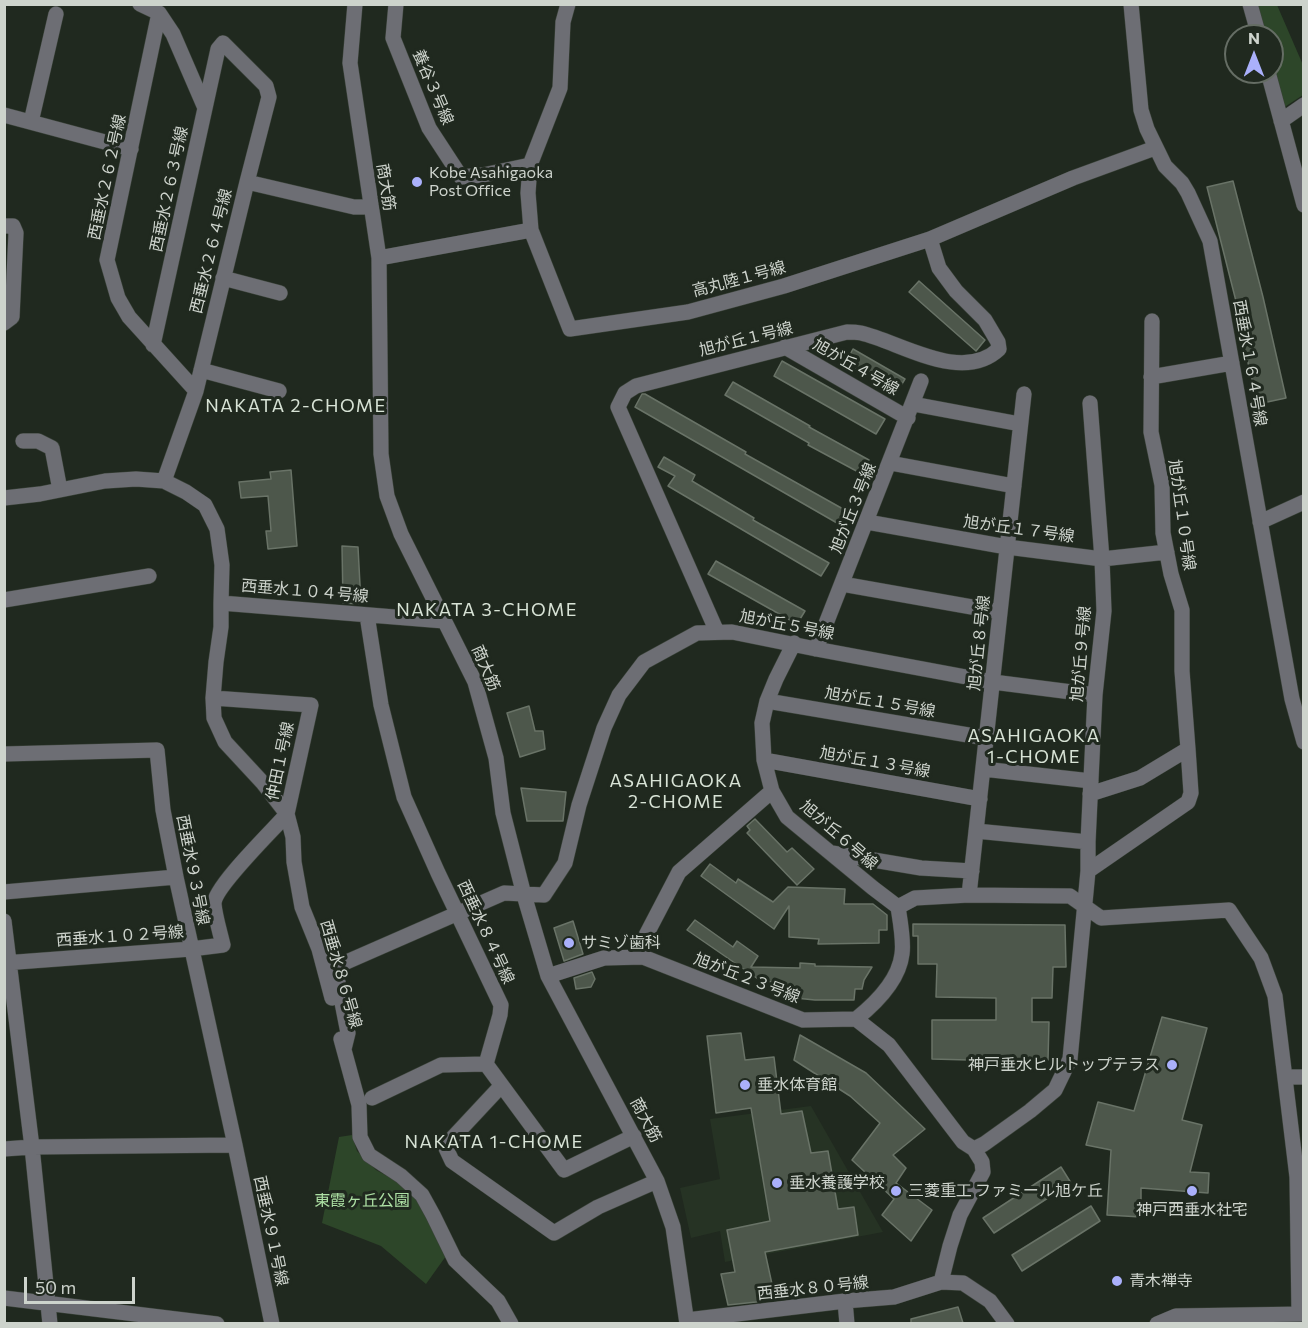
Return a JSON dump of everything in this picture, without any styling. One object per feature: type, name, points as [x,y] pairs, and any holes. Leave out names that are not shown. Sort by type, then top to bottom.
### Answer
[{"type":"street","points":[[140,4],[159,13],[173,34],[205,108]]},
{"type":"street","name":"商大筋","points":[[354,4],[350,63],[379,258],[381,454],[387,496],[401,534],[475,682],[496,758],[503,813],[548,975],[657,1180],[673,1227],[687,1322]]},
{"type":"street","name":"養谷３号線","points":[[396,4],[393,38],[429,128],[461,177],[530,165]]},
{"type":"street","points":[[379,258],[531,230],[528,193],[530,165],[560,88],[563,22],[568,4]]},
{"type":"street","name":"西垂水１６４号線","points":[[1131,4],[1141,110],[1147,129],[1166,166],[1188,193],[1210,241],[1292,699],[1304,742]]},
{"type":"street","points":[[1250,4],[1256,24]]},
{"type":"street","name":"西垂水２６２号線","points":[[159,13],[107,260],[118,298],[129,317],[196,391]]},
{"type":"street","points":[[31,122],[56,14]]},
{"type":"street","name":"西垂水２６３号線","points":[[153,345],[218,49],[224,43]]},
{"type":"street","name":"西垂水２６４号線","points":[[164,482],[196,391],[269,97],[266,86],[224,43]]},
{"type":"street","points":[[1271,84],[1304,205]]},
{"type":"street","points":[[1281,121],[1304,105]]},
{"type":"street","points":[[4,115],[131,149]]},
{"type":"street","name":"高丸陸１号線","points":[[531,230],[570,329],[688,312],[784,286],[930,239],[1073,178],[1155,148]]},
{"type":"street","points":[[247,182],[354,207],[371,207]]},
{"type":"street","points":[[4,226],[12,226],[16,233],[12,317],[4,323]]},
{"type":"street","name":"旭が丘１号線","points":[[717,632],[618,407],[625,393],[636,386],[847,332],[860,332],[946,361],[982,360],[993,355],[999,349],[993,332],[985,320],[956,291],[939,268],[930,239]]},
{"type":"street","points":[[223,278],[280,293]]},
{"type":"street","name":"旭が丘１０号線","points":[[1088,871],[1188,802],[1191,793],[1182,671],[1182,610],[1171,574],[1163,533],[1162,485],[1151,432],[1152,321]]},
{"type":"street","name":"旭が丘４号線","points":[[785,347],[910,411],[1020,423]]},
{"type":"street","points":[[1151,377],[1232,363]]},
{"type":"street","points":[[201,370],[279,391]]},
{"type":"street","name":"旭が丘３号線","points":[[816,649],[921,381]]},
{"type":"street","name":"旭が丘８号線","points":[[969,895],[1024,394]]},
{"type":"street","name":"旭が丘９号線","points":[[974,1149],[1030,1111],[1055,1090],[1070,1059],[1088,871],[1095,695],[1104,611],[1090,402]]},
{"type":"street","points":[[23,441],[38,441],[52,448],[60,490]]},
{"type":"street","points":[[890,463],[1014,486]]},
{"type":"street","name":"西垂水１０４号線","points":[[4,498],[40,494],[105,481],[136,478],[164,482],[206,505],[217,530],[222,565],[221,603],[444,621]]},
{"type":"street","points":[[1260,522],[1304,502]]},
{"type":"street","name":"旭が丘１７号線","points":[[867,522],[1007,547],[1102,559],[1167,552]]},
{"type":"street","points":[[4,600],[149,576]]},
{"type":"street","points":[[842,584],[1000,612]]},
{"type":"street","name":"西垂水８６号線","points":[[221,603],[221,627],[213,698],[214,718],[225,742],[264,783],[287,814],[293,837],[294,862],[302,908],[319,949],[333,1000],[359,1105],[360,1137],[369,1155],[401,1176],[422,1196],[455,1260],[498,1301],[511,1323]]},
{"type":"street","name":"西垂水８４号線","points":[[367,615],[381,705],[404,797],[501,1005],[486,1064]]},
{"type":"street","name":"旭が丘５号線","points":[[524,894],[544,895],[565,863],[579,805],[604,728],[619,695],[645,662],[697,633],[732,632],[993,682],[1095,695]]},
{"type":"street","name":"旭が丘６号線","points":[[794,644],[767,701],[762,723],[764,760],[772,791],[787,817],[898,906]]},
{"type":"street","name":"仲田１号線","points":[[213,698],[311,705],[287,814]]},
{"type":"street","name":"旭が丘１５号線","points":[[767,701],[987,738]]},
{"type":"street","points":[[983,768],[1091,787],[1140,778],[1188,749]]},
{"type":"street","name":"西垂水９３号線","points":[[4,754],[157,750],[163,810],[176,877],[235,1145]]},
{"type":"street","name":"旭が丘１３号線","points":[[764,760],[980,799]]},
{"type":"street","points":[[548,975],[604,958],[643,957],[643,941],[680,872],[772,791]]},
{"type":"street","name":"西垂水１０２号線","points":[[7,963],[223,945],[214,902],[219,891],[249,854],[287,814]]},
{"type":"street","points":[[976,831],[1088,842]]},
{"type":"street","points":[[829,852],[921,868],[972,871]]},
{"type":"street","points":[[4,892],[176,877]]},
{"type":"street","points":[[344,1049],[348,1034],[336,967],[504,893],[524,894]]},
{"type":"street","points":[[1007,1323],[990,1301],[963,1283],[941,1282],[960,1215],[983,1172],[982,1162],[974,1149],[963,1142],[889,1045],[856,1019],[881,996],[896,974],[902,954],[898,906],[915,898],[969,895],[1070,896],[1101,918],[1229,910],[1261,958],[1275,996],[1285,1077],[1296,1177],[1301,1314],[1236,1319],[1176,1316],[1157,1323]]},
{"type":"street","points":[[4,921],[7,963],[32,1147],[50,1323]]},
{"type":"street","name":"旭が丘２３号線","points":[[643,957],[803,1020],[856,1019]]},
{"type":"street","points":[[372,1098],[441,1065],[486,1064],[564,1170],[634,1136]]},
{"type":"street","points":[[1285,1077],[1304,1077]]},
{"type":"street","points":[[501,1086],[445,1146],[452,1161],[554,1233],[598,1207],[657,1180]]},
{"type":"street","points":[[4,1149],[235,1145]]},
{"type":"street","name":"西垂水９１号線","points":[[235,1145],[272,1323]]},
{"type":"street","name":"西垂水８０号線","points":[[687,1322],[844,1301],[894,1298],[941,1282]]},
{"type":"street","points":[[4,1298],[216,1323]]},
{"type":"street","points":[[844,1301],[847,1323]]},
{"type":"shaded area","name":"垂水養護学校","points":[[811,1106],[883,1232],[725,1262],[720,1231],[691,1238],[680,1188],[720,1179],[710,1119]]},
{"type":"green space","points":[[1257,5],[1277,5],[1303,65],[1303,95],[1283,108],[1277,84],[1284,84],[1284,24],[1262,24]]},
{"type":"green space","name":"東霞ヶ丘公園","points":[[352,1135],[357,1151],[376,1170],[411,1189],[446,1256],[426,1284],[381,1246],[322,1223],[339,1137]]},
{"type":"building","points":[[1233,181],[1286,398],[1258,404],[1235,309],[1238,309],[1207,187]]},
{"type":"building","points":[[919,281],[985,340],[976,351],[909,292]]},
{"type":"building","points":[[853,349],[905,379],[897,392],[846,362]]},
{"type":"building","points":[[782,361],[885,419],[876,434],[774,376]]},
{"type":"building","points":[[733,382],[869,460],[862,474],[808,445],[809,443],[725,395]]},
{"type":"building","points":[[642,394],[852,514],[844,527],[635,407]]},
{"type":"building","points":[[664,457],[695,475],[692,481],[754,518],[753,520],[829,563],[821,576],[668,486],[675,476],[658,467]]},
{"type":"building","points":[[291,470],[297,546],[268,549],[266,531],[271,531],[268,496],[241,498],[239,482],[271,479],[270,472]]},
{"type":"building","points":[[342,546],[358,547],[361,604],[343,603]]},
{"type":"building","points":[[716,561],[805,611],[797,624],[708,574]]},
{"type":"building","points":[[529,706],[535,731],[543,731],[545,749],[520,757],[507,713]]},
{"type":"building","points":[[521,788],[566,792],[563,821],[527,821]]},
{"type":"building","points":[[755,819],[787,852],[792,848],[814,869],[797,885],[747,833],[750,830],[747,826]]},
{"type":"building","points":[[710,864],[736,883],[738,879],[773,902],[788,887],[845,889],[844,904],[873,904],[887,915],[887,930],[879,930],[879,943],[818,944],[819,939],[789,937],[789,906],[774,929],[701,876]]},
{"type":"building","points":[[695,920],[733,947],[737,941],[758,956],[751,967],[800,968],[800,963],[815,964],[815,966],[872,967],[864,980],[862,989],[855,989],[854,1000],[785,997],[785,983],[761,981],[687,930]]},
{"type":"building","name":"サミゾ歯科","points":[[573,921],[583,954],[564,961],[554,928]]},
{"type":"building","points":[[913,924],[1065,925],[1066,967],[1053,967],[1052,998],[1032,998],[1032,1022],[1049,1022],[1048,1060],[1010,1060],[1010,1067],[969,1066],[969,1060],[932,1059],[932,1020],[996,1020],[996,998],[936,997],[937,964],[918,964],[918,936],[913,936]]},
{"type":"building","points":[[592,972],[595,979],[591,987],[576,989],[574,978]]},
{"type":"building","name":"神戸垂水ヒルトップテラス","points":[[1162,1017],[1207,1028],[1182,1120],[1202,1125],[1190,1172],[1209,1173],[1208,1193],[1141,1188],[1141,1217],[1107,1215],[1111,1150],[1086,1145],[1098,1102],[1134,1111]]},
{"type":"building","points":[[741,1033],[745,1060],[774,1057],[781,1114],[802,1111],[811,1153],[828,1151],[838,1209],[854,1207],[858,1235],[765,1252],[775,1298],[728,1305],[721,1274],[735,1272],[727,1230],[770,1221],[751,1108],[716,1113],[707,1036]]},
{"type":"building","points":[[800,1035],[866,1073],[925,1129],[893,1155],[906,1168],[896,1183],[932,1210],[911,1241],[882,1215],[894,1199],[852,1160],[880,1123],[850,1096],[794,1060]]},
{"type":"building","points":[[1061,1167],[1071,1183],[994,1233],[983,1218]]},
{"type":"building","name":"神戸西垂水社宅","points":[[1091,1206],[1100,1221],[1022,1271],[1012,1255]]},
{"type":"building","points":[[958,1307],[963,1323],[911,1323],[911,1319]]},
{"type":"place","name":"Kobe Asahigaoka Post Office","points":[[417,182]]},
{"type":"place","name":"サミゾ歯科","points":[[569,943]]},
{"type":"place","name":"神戸垂水ヒルトップテラス","points":[[1172,1065]]},
{"type":"place","name":"垂水体育館","points":[[745,1085]]},
{"type":"place","name":"垂水養護学校","points":[[777,1183]]},
{"type":"place","name":"三菱重工 ファミール旭ケ丘","points":[[896,1191]]},
{"type":"place","name":"神戸西垂水社宅","points":[[1192,1191]]},
{"type":"place","name":"青木禅寺","points":[[1117,1281]]},
{"type":"district","name":"NAKATA 2-CHOME","points":[[296,406]]},
{"type":"district","name":"NAKATA 3-CHOME","points":[[487,610]]},
{"type":"district","name":"ASAHIGAOKA 1-CHOME","points":[[1034,746]]},
{"type":"district","name":"ASAHIGAOKA 2-CHOME","points":[[676,791]]},
{"type":"district","name":"NAKATA 1-CHOME","points":[[494,1142]]}]
